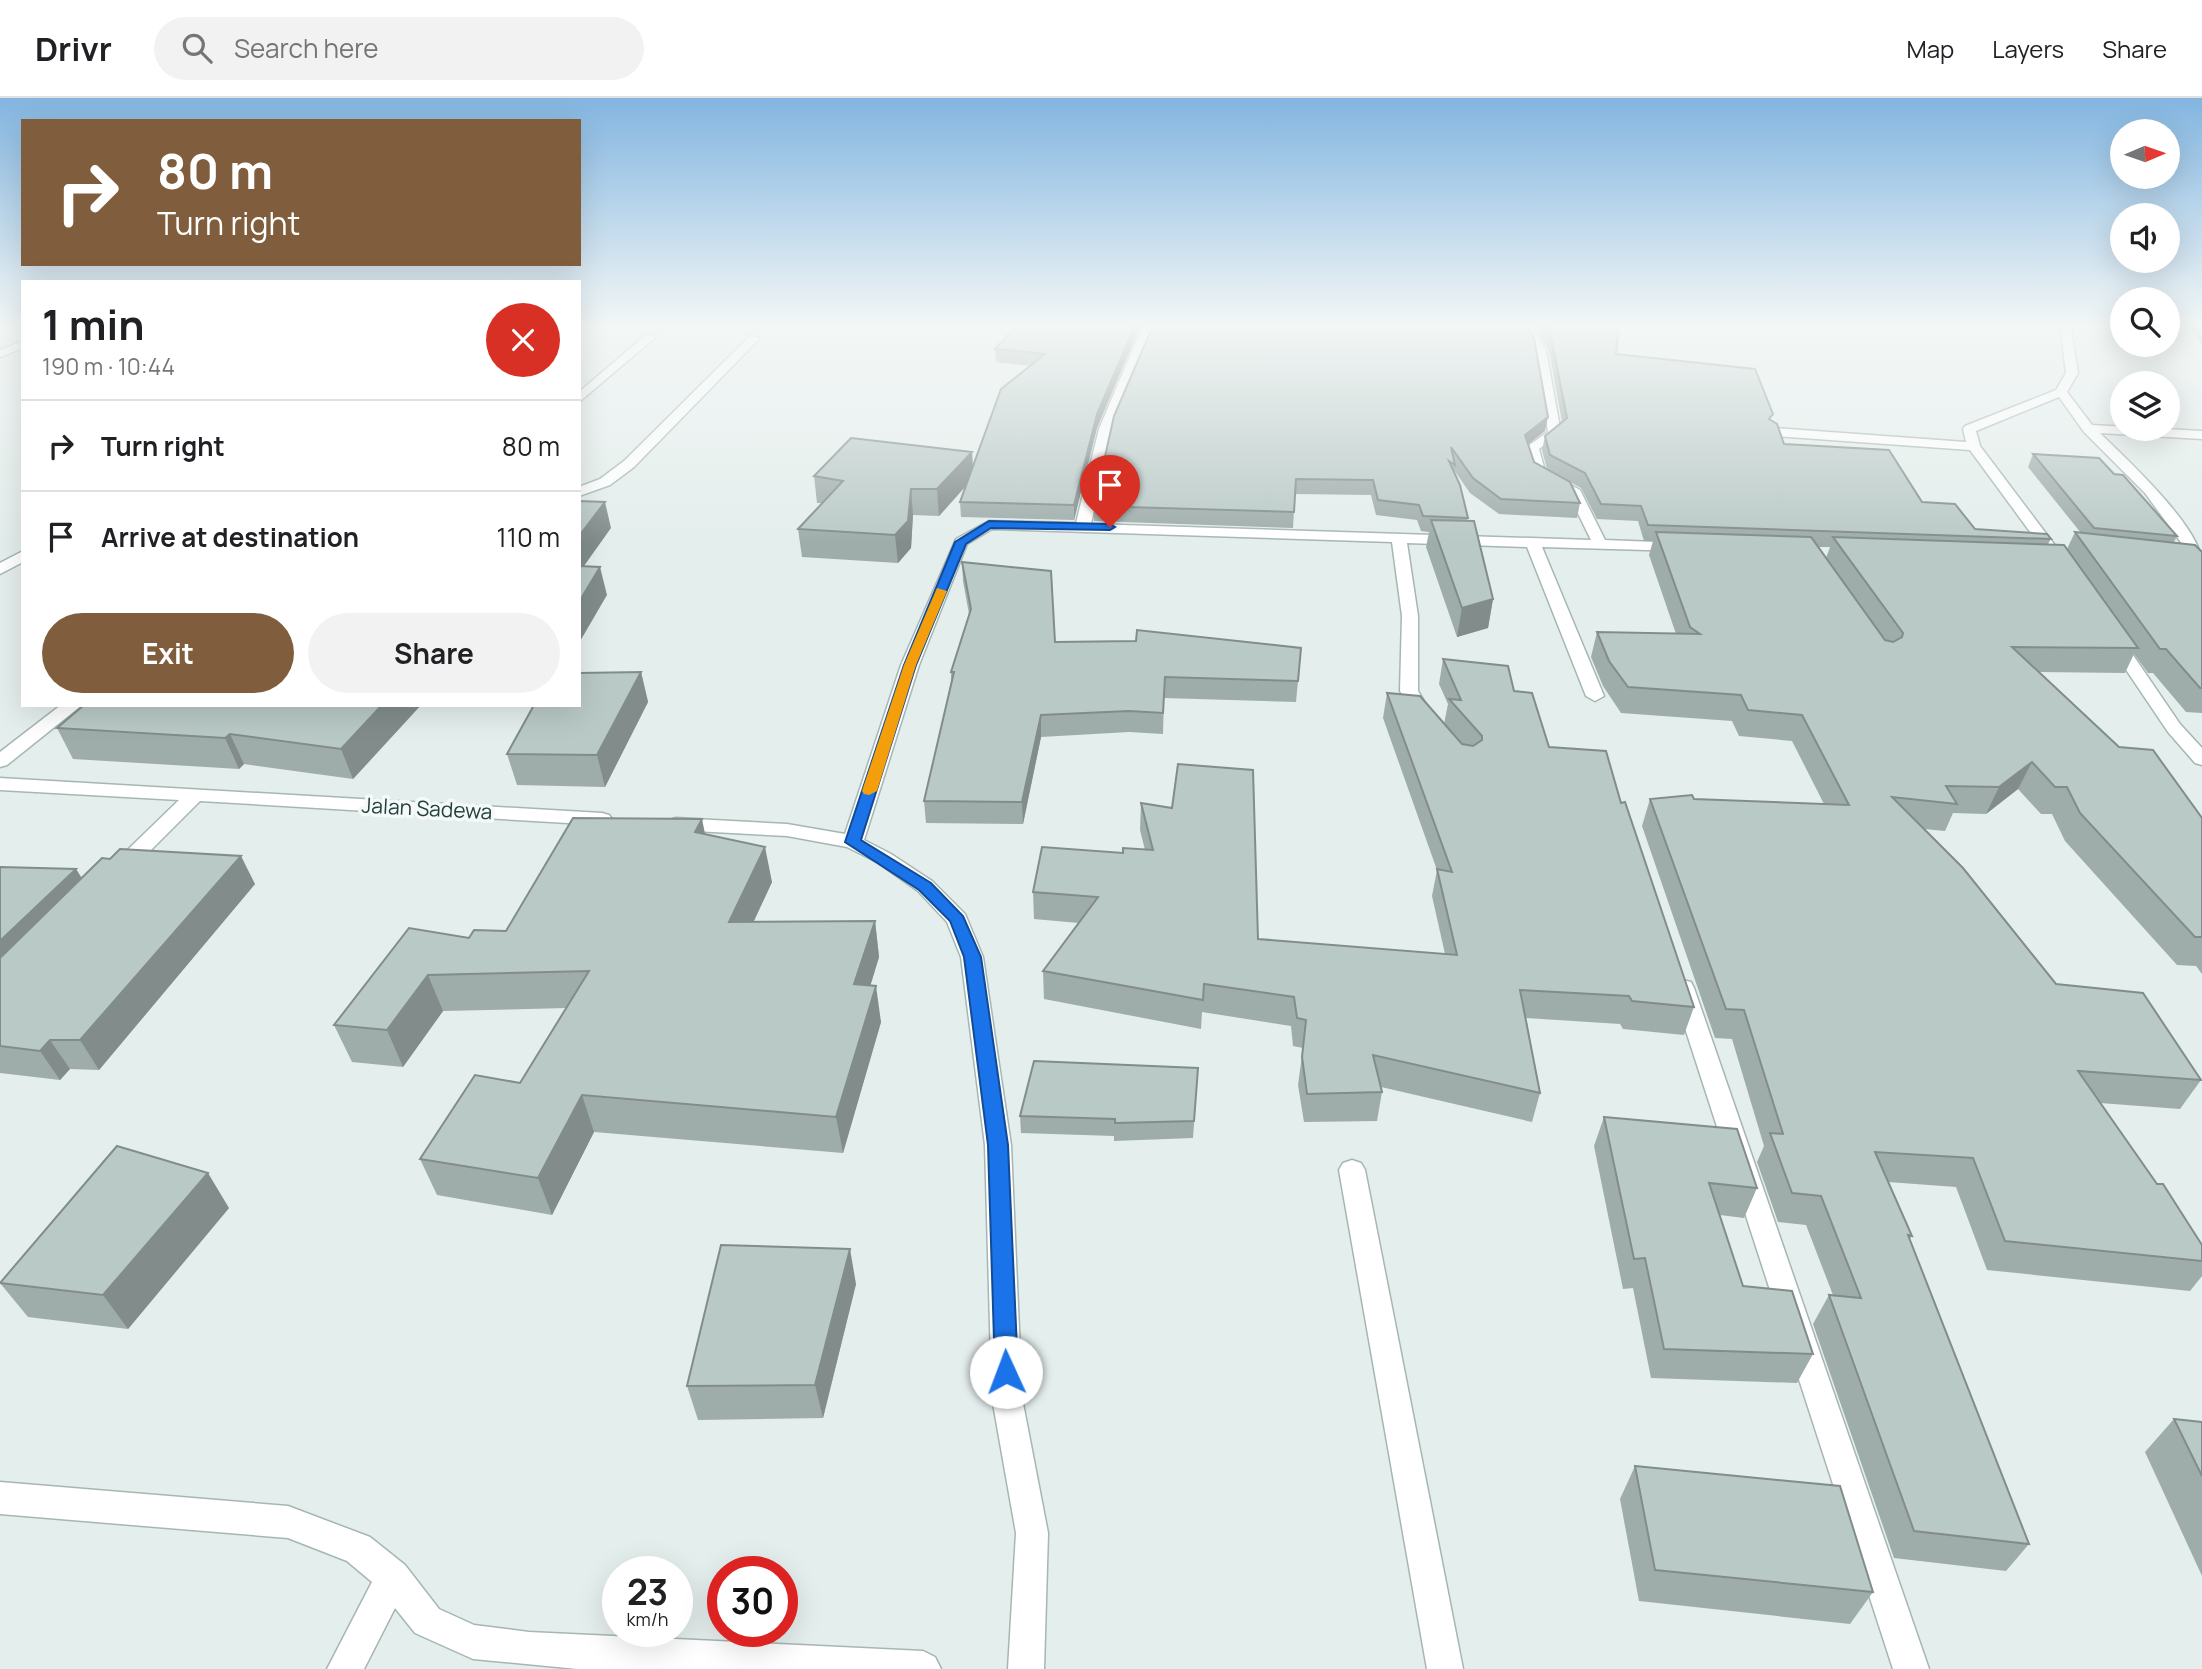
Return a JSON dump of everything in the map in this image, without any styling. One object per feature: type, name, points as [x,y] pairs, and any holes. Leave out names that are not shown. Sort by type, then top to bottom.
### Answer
[{"type":"street","points":[[581,491],[605,482],[629,464],[696,396]]},
{"type":"street","points":[[1083,526],[1105,429],[1118,396]]},
{"type":"street","points":[[1548,396],[1555,433],[1532,448],[1539,472],[1575,493],[1600,544]]},
{"type":"street","points":[[2033,561],[2064,568],[1975,446],[1969,429],[2049,396]]},
{"type":"street","points":[[2064,396],[2088,429],[2150,490],[2202,560]]},
{"type":"street","points":[[2088,429],[2202,435]]},
{"type":"street","points":[[1773,432],[1975,446]]},
{"type":"street","points":[[853,842],[910,665],[961,542],[989,525],[1697,548]]},
{"type":"street","points":[[1399,537],[1410,616],[1409,691],[1418,709],[1433,728]]},
{"type":"street","points":[[1533,542],[1595,696]]},
{"type":"street","points":[[2047,545],[2071,547]]},
{"type":"street","points":[[0,569],[21,556]]},
{"type":"street","points":[[2180,558],[2202,560]]},
{"type":"street","points":[[2106,628],[2174,728],[2202,759]]},
{"type":"street","points":[[0,761],[70,707]]},
{"type":"street","name":"Jalan Sadewa","points":[[0,784],[622,820]]},
{"type":"street","points":[[106,883],[196,795]]},
{"type":"street","points":[[650,822],[787,830],[853,842],[925,886],[957,919],[972,957],[998,1145],[1007,1398],[1032,1533],[1026,1669]]},
{"type":"street","points":[[1676,968],[1911,1669]]},
{"type":"street","points":[[1352,1170],[1444,1669]]},
{"type":"street","points":[[0,1497],[288,1522],[358,1549],[393,1577],[427,1621],[473,1642],[664,1663],[923,1669]]},
{"type":"street","points":[[345,1669],[393,1577]]},
{"type":"building","points":[[998,396],[1105,396],[1097,414],[1074,505],[960,502]]},
{"type":"building","points":[[1122,396],[1544,396],[1548,417],[1525,435],[1534,462],[1570,482],[1580,503],[1501,499],[1473,478],[1451,447],[1455,465],[1449,461],[1460,485],[1468,518],[1423,516],[1419,505],[1378,500],[1373,480],[1296,479],[1294,512],[1094,506],[1114,416]]},
{"type":"building","points":[[1563,396],[1766,396],[1773,414],[1769,419],[1777,424],[1784,444],[1889,450],[1922,502],[1955,504],[1975,529],[2047,534],[2051,539],[1648,525],[1641,506],[1601,504],[1585,473],[1550,455],[1545,436],[1567,418]]},
{"type":"building","points":[[851,438],[972,452],[937,489],[911,489],[908,521],[895,535],[798,529],[843,481],[814,476]]},
{"type":"building","points":[[2033,454],[2099,458],[2114,474],[2123,475],[2177,536],[2094,528]]},
{"type":"building","points":[[581,501],[605,502],[581,533]]},
{"type":"building","points":[[1431,520],[1474,521],[1493,599],[1462,608]]},
{"type":"building","points":[[1656,532],[1811,537],[1885,640],[1893,642],[1902,637],[1903,633],[1833,537],[2064,545],[2138,648],[2012,647],[2119,747],[2153,750],[2202,818],[2202,937],[2195,937],[2080,813],[2067,787],[2055,787],[2032,762],[1999,787],[1946,786],[1957,804],[1892,797],[1963,868],[2056,984],[2143,993],[2201,1080],[2078,1071],[2157,1184],[2163,1184],[2202,1245],[2202,1261],[2005,1241],[1973,1158],[1875,1152],[1912,1236],[1908,1235],[2029,1544],[1914,1531],[1829,1295],[1861,1298],[1821,1196],[1792,1193],[1770,1133],[1783,1134],[1744,1010],[1726,1009],[1650,799],[1692,795],[1694,799],[1849,805],[1802,715],[1748,710],[1741,695],[1628,687],[1609,661],[1597,632],[1700,634],[1690,627]]},
{"type":"building","points":[[2075,532],[2195,545],[2202,552],[2202,688],[2166,649],[2160,649]]},
{"type":"building","points":[[962,562],[1051,571],[1055,642],[1136,641],[1137,630],[1301,648],[1298,681],[1165,677],[1163,713],[1129,711],[1041,715],[1022,802],[924,801],[954,672],[951,672],[971,609]]},
{"type":"building","points":[[581,566],[600,567],[581,599]]},
{"type":"building","points":[[1443,659],[1508,666],[1514,691],[1532,693],[1549,747],[1606,751],[1621,803],[1625,802],[1694,1007],[1632,1001],[1629,996],[1520,990],[1540,1093],[1373,1055],[1382,1092],[1307,1094],[1302,1057],[1306,1020],[1297,1018],[1294,997],[1204,984],[1203,1000],[1043,971],[1098,897],[1033,892],[1042,847],[1123,853],[1123,848],[1153,850],[1141,803],[1172,808],[1178,764],[1253,770],[1258,939],[1457,955],[1437,869],[1452,872],[1387,693],[1420,696],[1462,744],[1473,746],[1482,740],[1482,736],[1449,699],[1461,700]]},
{"type":"building","points":[[641,672],[597,755],[507,754],[533,707],[581,707],[581,673]]},
{"type":"building","points":[[82,707],[380,707],[341,749],[230,734],[225,738],[57,728]]},
{"type":"building","points":[[573,818],[702,819],[695,832],[765,847],[729,922],[875,921],[854,984],[876,986],[836,1117],[582,1095],[538,1178],[420,1159],[475,1075],[520,1083],[589,971],[428,975],[387,1030],[334,1025],[409,928],[469,938],[474,930],[506,931]]},
{"type":"building","points":[[120,849],[241,856],[80,1040],[50,1040],[40,1051],[0,1046],[0,958],[102,858],[110,859]]},
{"type":"building","points":[[0,867],[76,869],[0,941]]},
{"type":"building","points":[[1034,1061],[1198,1068],[1194,1121],[1115,1123],[1115,1119],[1020,1116]]},
{"type":"building","points":[[1604,1117],[1737,1129],[1757,1188],[1709,1183],[1743,1286],[1792,1291],[1813,1354],[1664,1349],[1645,1258],[1634,1259]]},
{"type":"building","points":[[117,1146],[208,1173],[103,1295],[0,1283]]},
{"type":"building","points":[[721,1245],[850,1249],[815,1385],[687,1386]]},
{"type":"building","points":[[2174,1419],[2202,1422],[2202,1476]]},
{"type":"building","points":[[1635,1466],[1840,1486],[1873,1592],[1655,1570]]},
{"type":"slow traffic","points":[[869,791],[910,665],[941,591]]},
{"type":"route","points":[[1006,1372],[998,1145],[972,957],[957,919],[925,886],[853,842],[910,665],[961,542],[989,525],[1110,527]]}]
